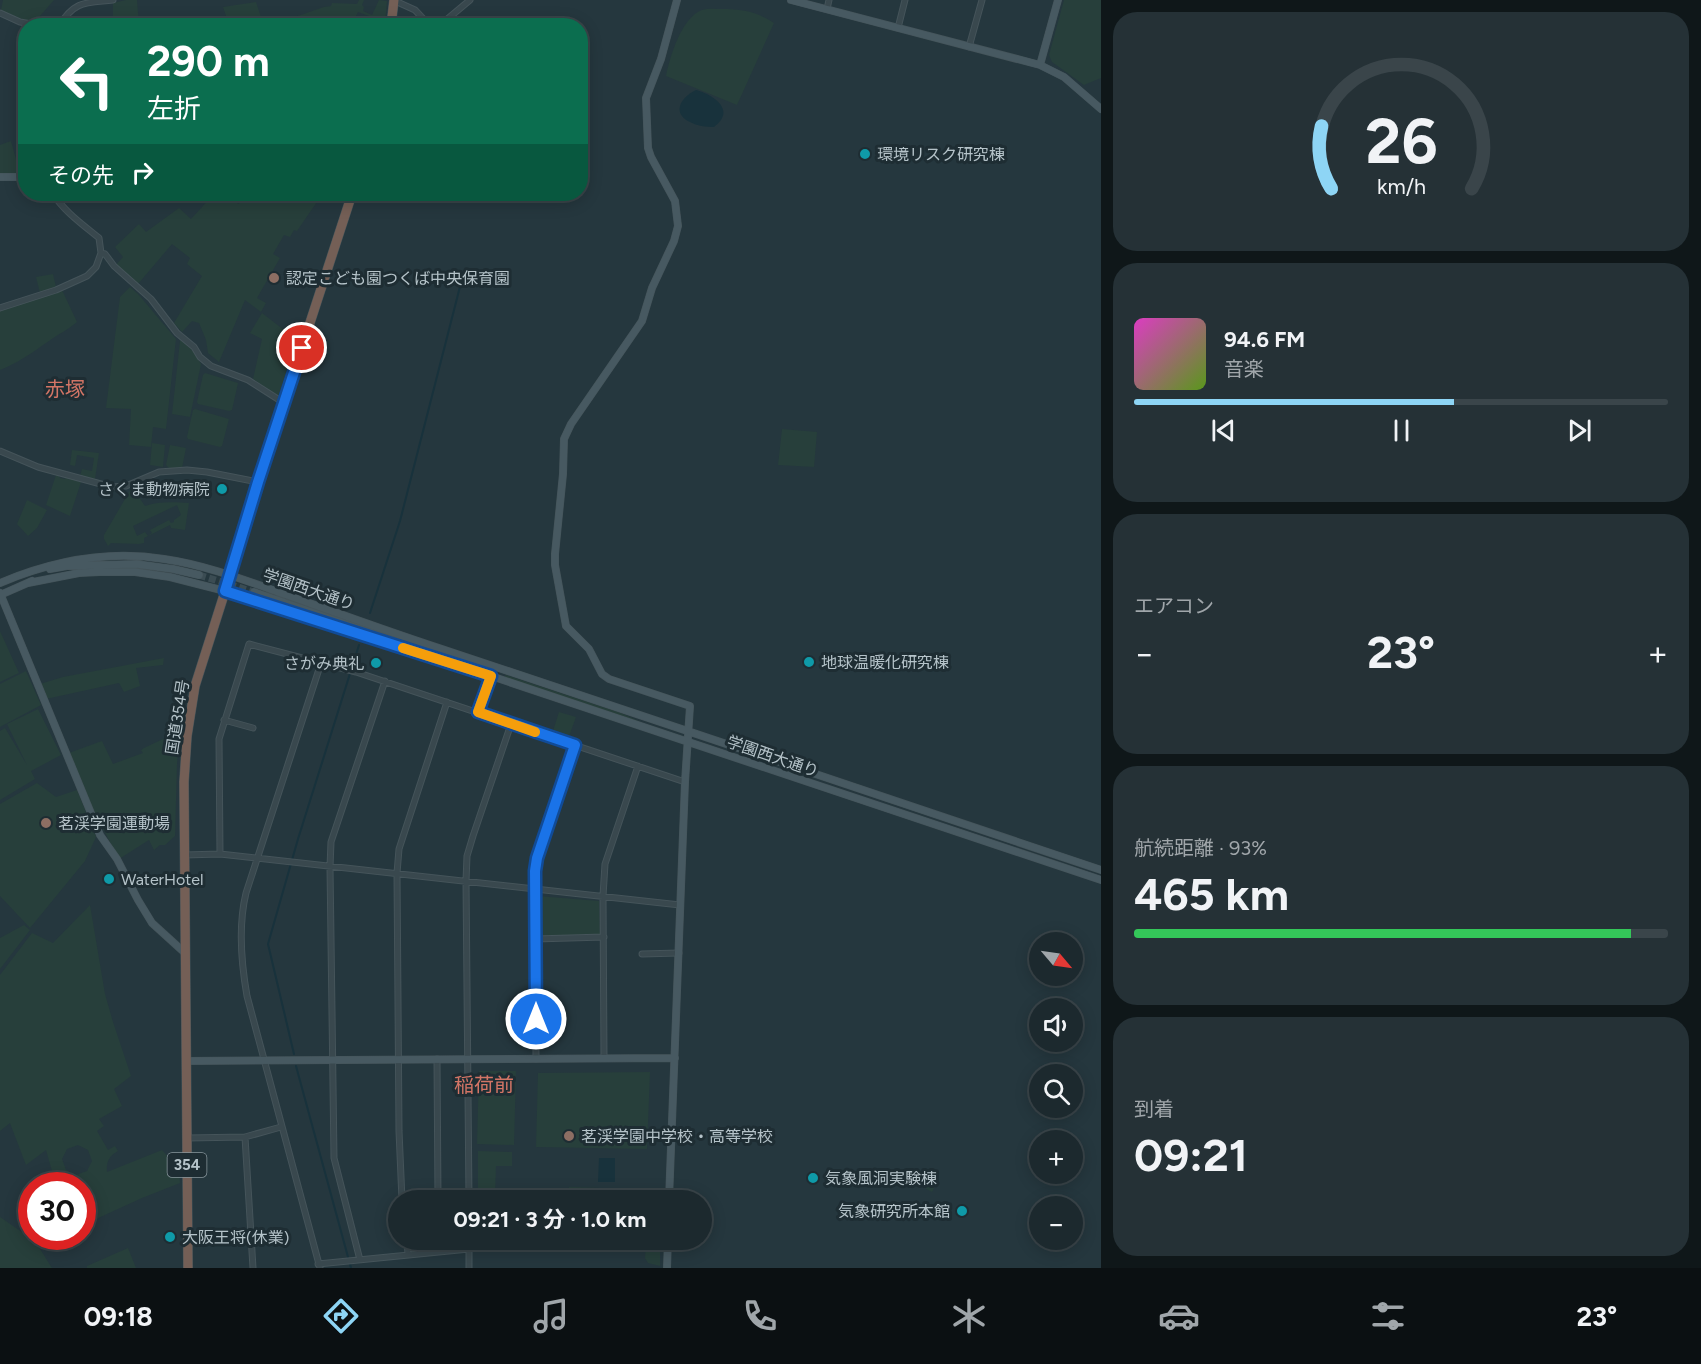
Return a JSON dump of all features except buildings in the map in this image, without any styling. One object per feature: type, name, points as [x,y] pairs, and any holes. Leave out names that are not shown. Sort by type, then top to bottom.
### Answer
[{"type":"highway","points":[[392,18],[394,0]]},
{"type":"highway","name":"国道354号","points":[[188,1268],[184,855],[185,764],[191,702],[258,482],[350,201]]},
{"type":"main road","points":[[669,1190],[687,731],[690,706],[609,679],[602,674],[589,649],[566,626],[555,554],[564,439],[571,424],[642,321],[652,288],[674,241],[678,226],[675,201],[651,158],[648,148],[646,98],[662,59],[677,0]]},
{"type":"main road","points":[[791,0],[1040,65],[1064,77],[1101,110]]},
{"type":"main road","points":[[1040,65],[1058,0]]},
{"type":"main road","points":[[0,177],[18,177]]},
{"type":"main road","name":"学園西大通り","points":[[0,583],[45,566],[80,559],[140,556],[181,562],[230,576],[1101,870]]},
{"type":"main road","name":"学園西大通り","points":[[27,572],[67,566],[114,563],[173,569],[199,575]]},
{"type":"main road","name":"学園西大通り","points":[[0,594],[39,578],[80,566]]},
{"type":"main road","name":"学園西大通り","points":[[28,583],[79,573],[135,572],[163,575],[225,591],[491,676],[1101,880]]},
{"type":"main road","name":"学園西大通り","points":[[254,592],[361,628],[436,658]]},
{"type":"main road","points":[[0,594],[100,835],[117,859],[152,923],[185,953]]},
{"type":"main road","name":"学園西大通り","points":[[361,628],[430,648],[438,648]]},
{"type":"main road","points":[[186,1061],[675,1058]]},
{"type":"main road","points":[[667,1268],[668,1250]]},
{"type":"street","points":[[65,18],[78,2],[113,0]]},
{"type":"street","points":[[394,0],[415,10],[422,18]]},
{"type":"street","points":[[449,18],[470,0]]},
{"type":"street","points":[[826,9],[829,0]]},
{"type":"street","points":[[898,28],[905,0]]},
{"type":"street","points":[[969,47],[982,0]]},
{"type":"street","points":[[0,13],[18,21]]},
{"type":"street","points":[[0,308],[56,290],[87,276],[96,267],[101,253],[99,238],[59,201]]},
{"type":"street","points":[[101,253],[105,254],[114,266],[151,299],[177,333],[194,347],[200,357],[211,366],[248,381],[284,403]]},
{"type":"street","points":[[0,451],[38,467],[112,488],[126,486],[159,472],[187,470],[258,482]]},
{"type":"street","points":[[220,854],[219,739],[249,644],[385,681],[685,782]]},
{"type":"street","points":[[321,663],[243,905],[242,967],[247,996],[319,1266],[459,1250]]},
{"type":"street","points":[[478,712],[494,667]]},
{"type":"street","points":[[360,1260],[334,1158],[331,842],[385,681]]},
{"type":"street","points":[[402,1190],[397,873],[399,849],[447,702]]},
{"type":"street","points":[[224,720],[253,728]]},
{"type":"street","points":[[469,1190],[467,856],[511,724]]},
{"type":"street","points":[[536,1059],[534,888],[537,858],[575,745]]},
{"type":"street","points":[[604,1058],[603,896],[605,864],[638,766]]},
{"type":"street","points":[[184,855],[220,854],[681,904]]},
{"type":"street","points":[[535,939],[604,937]]},
{"type":"street","points":[[642,954],[679,953]]},
{"type":"street","points":[[437,1059],[438,1190]]},
{"type":"street","points":[[187,1138],[245,1137],[281,1127]]},
{"type":"street","points":[[245,1137],[253,1268]]},
{"type":"street","points":[[407,1250],[408,1255]]},
{"type":"street","points":[[469,1250],[469,1268]]},
{"type":"green space","points":[[3,0],[54,0],[38,18],[19,18],[1,10]]},
{"type":"green space","points":[[137,0],[138,18],[113,18],[113,3]]},
{"type":"green space","points":[[359,0],[364,0],[363,11],[372,15],[379,0],[387,1],[386,18],[368,18],[369,16],[358,12],[355,18],[292,18],[331,6],[332,3],[357,4]]},
{"type":"green space","points":[[1064,0],[1101,0],[1101,78],[1084,85],[1052,62],[1049,55]]},
{"type":"green space","points":[[256,2],[262,18],[227,18],[223,7]]},
{"type":"green space","points":[[709,9],[737,10],[762,16],[774,23],[737,105],[666,76],[682,29],[695,14]]},
{"type":"green space","points":[[11,141],[18,163],[18,174],[0,173],[0,145]]},
{"type":"green space","points":[[208,201],[235,201],[238,204],[241,201],[318,201],[297,231],[294,230],[290,237],[284,235],[273,254],[280,258],[257,298],[266,303],[261,312],[245,300],[219,362],[208,353],[206,340],[199,323],[192,321],[182,332],[174,323],[202,276],[187,264],[190,258],[172,244],[138,284],[116,265],[123,257],[115,247],[139,224],[146,232],[179,208],[191,219]]},
{"type":"green space","points":[[53,274],[56,287],[40,293],[36,277]]},
{"type":"green space","points":[[130,287],[176,339],[166,429],[153,427],[151,447],[129,445],[131,409],[106,408],[120,297]]},
{"type":"green space","points":[[62,290],[77,322],[25,357],[0,370],[0,311]]},
{"type":"green space","points":[[262,313],[297,340],[278,397],[253,379],[262,339],[250,333]]},
{"type":"green space","points":[[181,340],[193,351],[201,364],[190,417],[172,414]]},
{"type":"green space","points":[[205,373],[238,383],[232,410],[198,404]]},
{"type":"green space","points":[[195,409],[229,419],[222,446],[188,439]]},
{"type":"green space","points":[[782,429],[817,432],[814,467],[778,465]]},
{"type":"green space","points":[[152,443],[165,445],[163,467],[150,465]]},
{"type":"green space","points":[[170,445],[186,448],[182,468],[169,468],[166,465]]},
{"type":"green space","points":[[72,450],[99,453],[95,479],[80,476],[82,469],[92,471],[94,458],[77,455],[75,466],[70,465]]},
{"type":"green space","points":[[56,475],[60,478],[65,479],[66,477],[81,482],[70,516],[46,505]]},
{"type":"green space","points":[[132,487],[145,506],[172,502],[189,503],[185,530],[171,528],[170,525],[144,538],[144,543],[111,543],[108,546],[104,535]],"holes":[[[177,505],[181,515],[174,522],[171,523],[169,520],[150,530],[152,533],[148,536],[145,532],[137,536],[133,526]]]},
{"type":"green space","points":[[27,500],[47,510],[37,528],[28,536],[17,524]]},
{"type":"green space","points":[[0,631],[19,673],[0,682]]},
{"type":"green space","points":[[164,658],[163,665],[136,668],[140,686],[124,692],[119,683],[46,699],[40,684],[63,677]]},
{"type":"green space","points":[[26,671],[41,705],[0,727],[0,684]]},
{"type":"green space","points":[[506,675],[621,713],[643,723],[504,677]]},
{"type":"green space","points":[[38,709],[61,755],[31,771],[35,779],[0,800],[0,731],[5,728],[27,765],[7,724]]},
{"type":"green space","points":[[559,712],[576,717],[568,739],[552,734]]},
{"type":"green space","points":[[180,731],[175,836],[165,845],[160,845],[154,850],[149,840],[119,859],[92,808],[69,753],[102,741],[113,764],[143,753],[141,750],[144,748]]},
{"type":"green space","name":"茗渓学園運動場","points":[[37,783],[56,797],[77,790],[96,837],[85,861],[30,928],[0,896],[0,804]]},
{"type":"green space","points":[[537,896],[599,901],[600,935],[539,935]]},
{"type":"green space","points":[[90,905],[105,994],[131,1076],[114,1089],[122,1106],[99,1119],[104,1126],[97,1131],[108,1150],[115,1146],[118,1151],[109,1160],[107,1172],[162,1150],[179,1169],[180,1183],[96,1219],[96,1172],[84,1172],[92,1161],[88,1150],[78,1145],[67,1149],[62,1159],[66,1170],[70,1172],[52,1172],[46,1150],[26,1165],[10,1123],[0,1131],[0,975],[32,933],[53,943]]},
{"type":"green space","points":[[24,925],[30,930],[0,969],[0,938]]},
{"type":"green space","points":[[479,1071],[516,1071],[514,1145],[477,1144]]},
{"type":"green space","points":[[650,1072],[647,1149],[536,1147],[538,1073]]},
{"type":"green space","points":[[478,1151],[512,1152],[512,1166],[496,1166],[495,1190],[478,1190]]},
{"type":"green space","points":[[915,1170],[937,1182],[932,1192],[909,1179]]},
{"type":"green space","points":[[569,1187],[599,1188],[599,1190],[569,1190]]},
{"type":"green space","points":[[0,1217],[18,1229],[18,1250],[41,1250],[52,1268],[0,1268]]},
{"type":"green space","points":[[128,1248],[136,1268],[87,1268],[87,1266]]},
{"type":"green space","points":[[646,1250],[660,1250],[660,1266],[648,1263],[645,1258]]},
{"type":"water","points":[[696,90],[717,100],[723,109],[721,120],[714,127],[693,123],[681,114],[682,101]]},
{"type":"water","points":[[599,1158],[615,1158],[615,1182],[598,1182]]},
{"type":"waterway","points":[[370,613],[400,521],[464,271]]},
{"type":"waterway","points":[[294,1054],[268,944],[298,839],[359,645]]},
{"type":"waterway","points":[[296,1066],[348,1257]]},
{"type":"waterway","points":[[350,1264],[351,1268]]},
{"type":"tunnel","points":[[199,575],[254,592]]},
{"type":"slow traffic","points":[[403,648],[491,676],[478,712],[535,732]]},
{"type":"place","name":"環境リスク研究棟","points":[[865,154]]},
{"type":"place","name":"認定こども園つくば中央保育園","points":[[274,278]]},
{"type":"place","name":"さくま動物病院","points":[[222,489]]},
{"type":"place","name":"地球温暖化研究棟","points":[[809,662]]},
{"type":"place","name":"さがみ典礼","points":[[376,663]]},
{"type":"place","name":"茗渓学園運動場","points":[[46,823]]},
{"type":"place","name":"WaterHotel","points":[[109,879]]},
{"type":"place","name":"茗渓学園中学校・高等学校","points":[[569,1136]]},
{"type":"place","name":"気象風洞実験棟","points":[[813,1178]]},
{"type":"place","name":"気象研究所本館","points":[[962,1211]]},
{"type":"place","name":"大阪王将(休業)","points":[[170,1237]]},
{"type":"district","name":"赤塚","points":[[65,389]]},
{"type":"district","name":"稲荷前","points":[[484,1085]]},
{"type":"route","points":[[302,348],[225,591],[491,676],[478,712],[575,745],[537,858],[535,871],[536,1019]]}]
